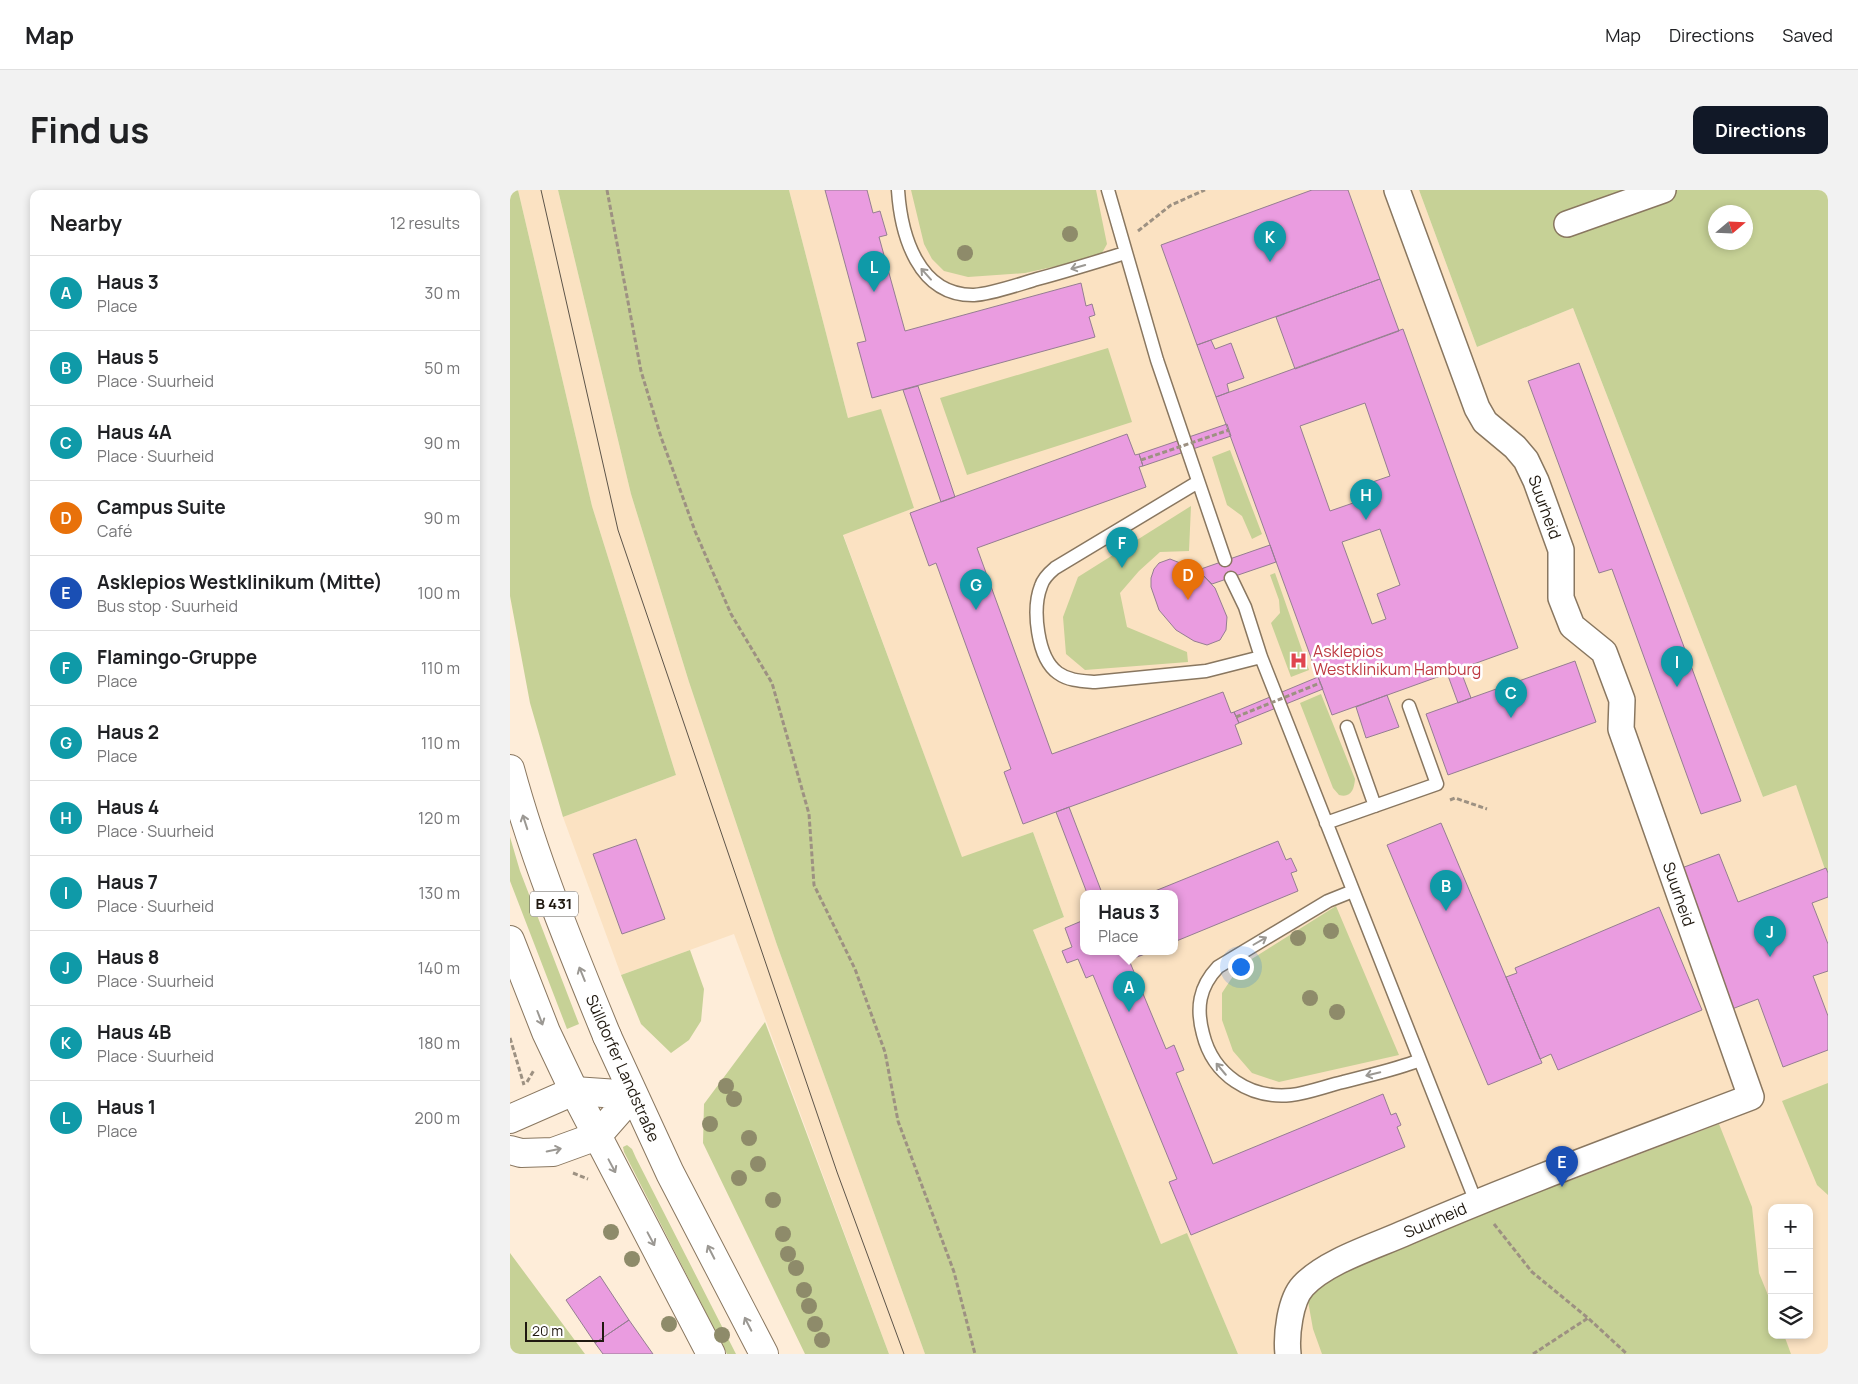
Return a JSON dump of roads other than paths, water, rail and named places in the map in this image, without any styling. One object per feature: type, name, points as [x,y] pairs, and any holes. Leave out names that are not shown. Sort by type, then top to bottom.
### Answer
[{"type":"main road","name":"Sülldorfer Landstraße","points":[[510,769],[555,907],[607,1036],[670,1173],[764,1354]]},
{"type":"main road","points":[[510,940],[546,1032],[574,1091],[711,1354]]},
{"type":"main road","points":[[510,1119],[574,1091],[634,1095]]},
{"type":"main road","points":[[510,1150],[521,1153],[553,1152],[597,1136],[634,1095]]},
{"type":"street","name":"Suurheid","points":[[1288,1354],[1286,1340],[1292,1307],[1302,1287],[1318,1273],[1341,1261],[1476,1202],[1752,1097],[1621,729],[1622,700],[1610,666],[1604,652],[1572,626],[1561,598],[1560,550],[1536,481],[1526,460],[1515,447],[1485,422],[1477,408],[1397,190]]},
{"type":"street","points":[[1567,224],[1663,190]]},
{"type":"lane","points":[[898,190],[901,220],[914,255],[922,270],[933,282],[948,291],[976,295],[1020,284],[1124,248]]},
{"type":"lane","points":[[1108,190],[1157,360],[1225,560]]},
{"type":"lane","points":[[1198,482],[1055,568],[1048,575],[1041,585],[1036,611],[1044,651],[1049,664],[1069,679],[1095,682],[1206,671],[1260,657]]},
{"type":"lane","points":[[1231,578],[1245,608],[1260,657],[1476,1202]]},
{"type":"lane","points":[[1326,823],[1438,784],[1410,706]]},
{"type":"lane","points":[[1347,727],[1376,806]]},
{"type":"lane","points":[[1353,890],[1328,901],[1218,967],[1208,978],[1200,1000],[1200,1017],[1205,1044],[1212,1058],[1224,1073],[1236,1083],[1248,1090],[1270,1094],[1292,1095],[1401,1067],[1420,1060]]},
{"type":"tram line","points":[[541,190],[618,530],[837,1172],[904,1354]]},
{"type":"place","name":"Haus 4B","points":[[1270,262]]},
{"type":"place","name":"Haus 1","points":[[874,292]]},
{"type":"place","name":"Haus 4","points":[[1366,520]]},
{"type":"place","name":"Flamingo-Gruppe","points":[[1122,568]]},
{"type":"place","name":"Campus Suite","points":[[1188,600]]},
{"type":"place","name":"Haus 2","points":[[976,610]]},
{"type":"place","name":"Asklepios Westklinikum Hamburg","points":[[1299,660]]},
{"type":"place","name":"Haus 7","points":[[1677,687]]},
{"type":"place","name":"Haus 4A","points":[[1511,718]]},
{"type":"place","name":"Haus 5","points":[[1446,911]]},
{"type":"place","name":"Haus 8","points":[[1770,957]]},
{"type":"place","name":"Haus 3","points":[[1129,1012]]},
{"type":"place","name":"Asklepios Westklinikum (Mitte)","points":[[1562,1187]]}]
